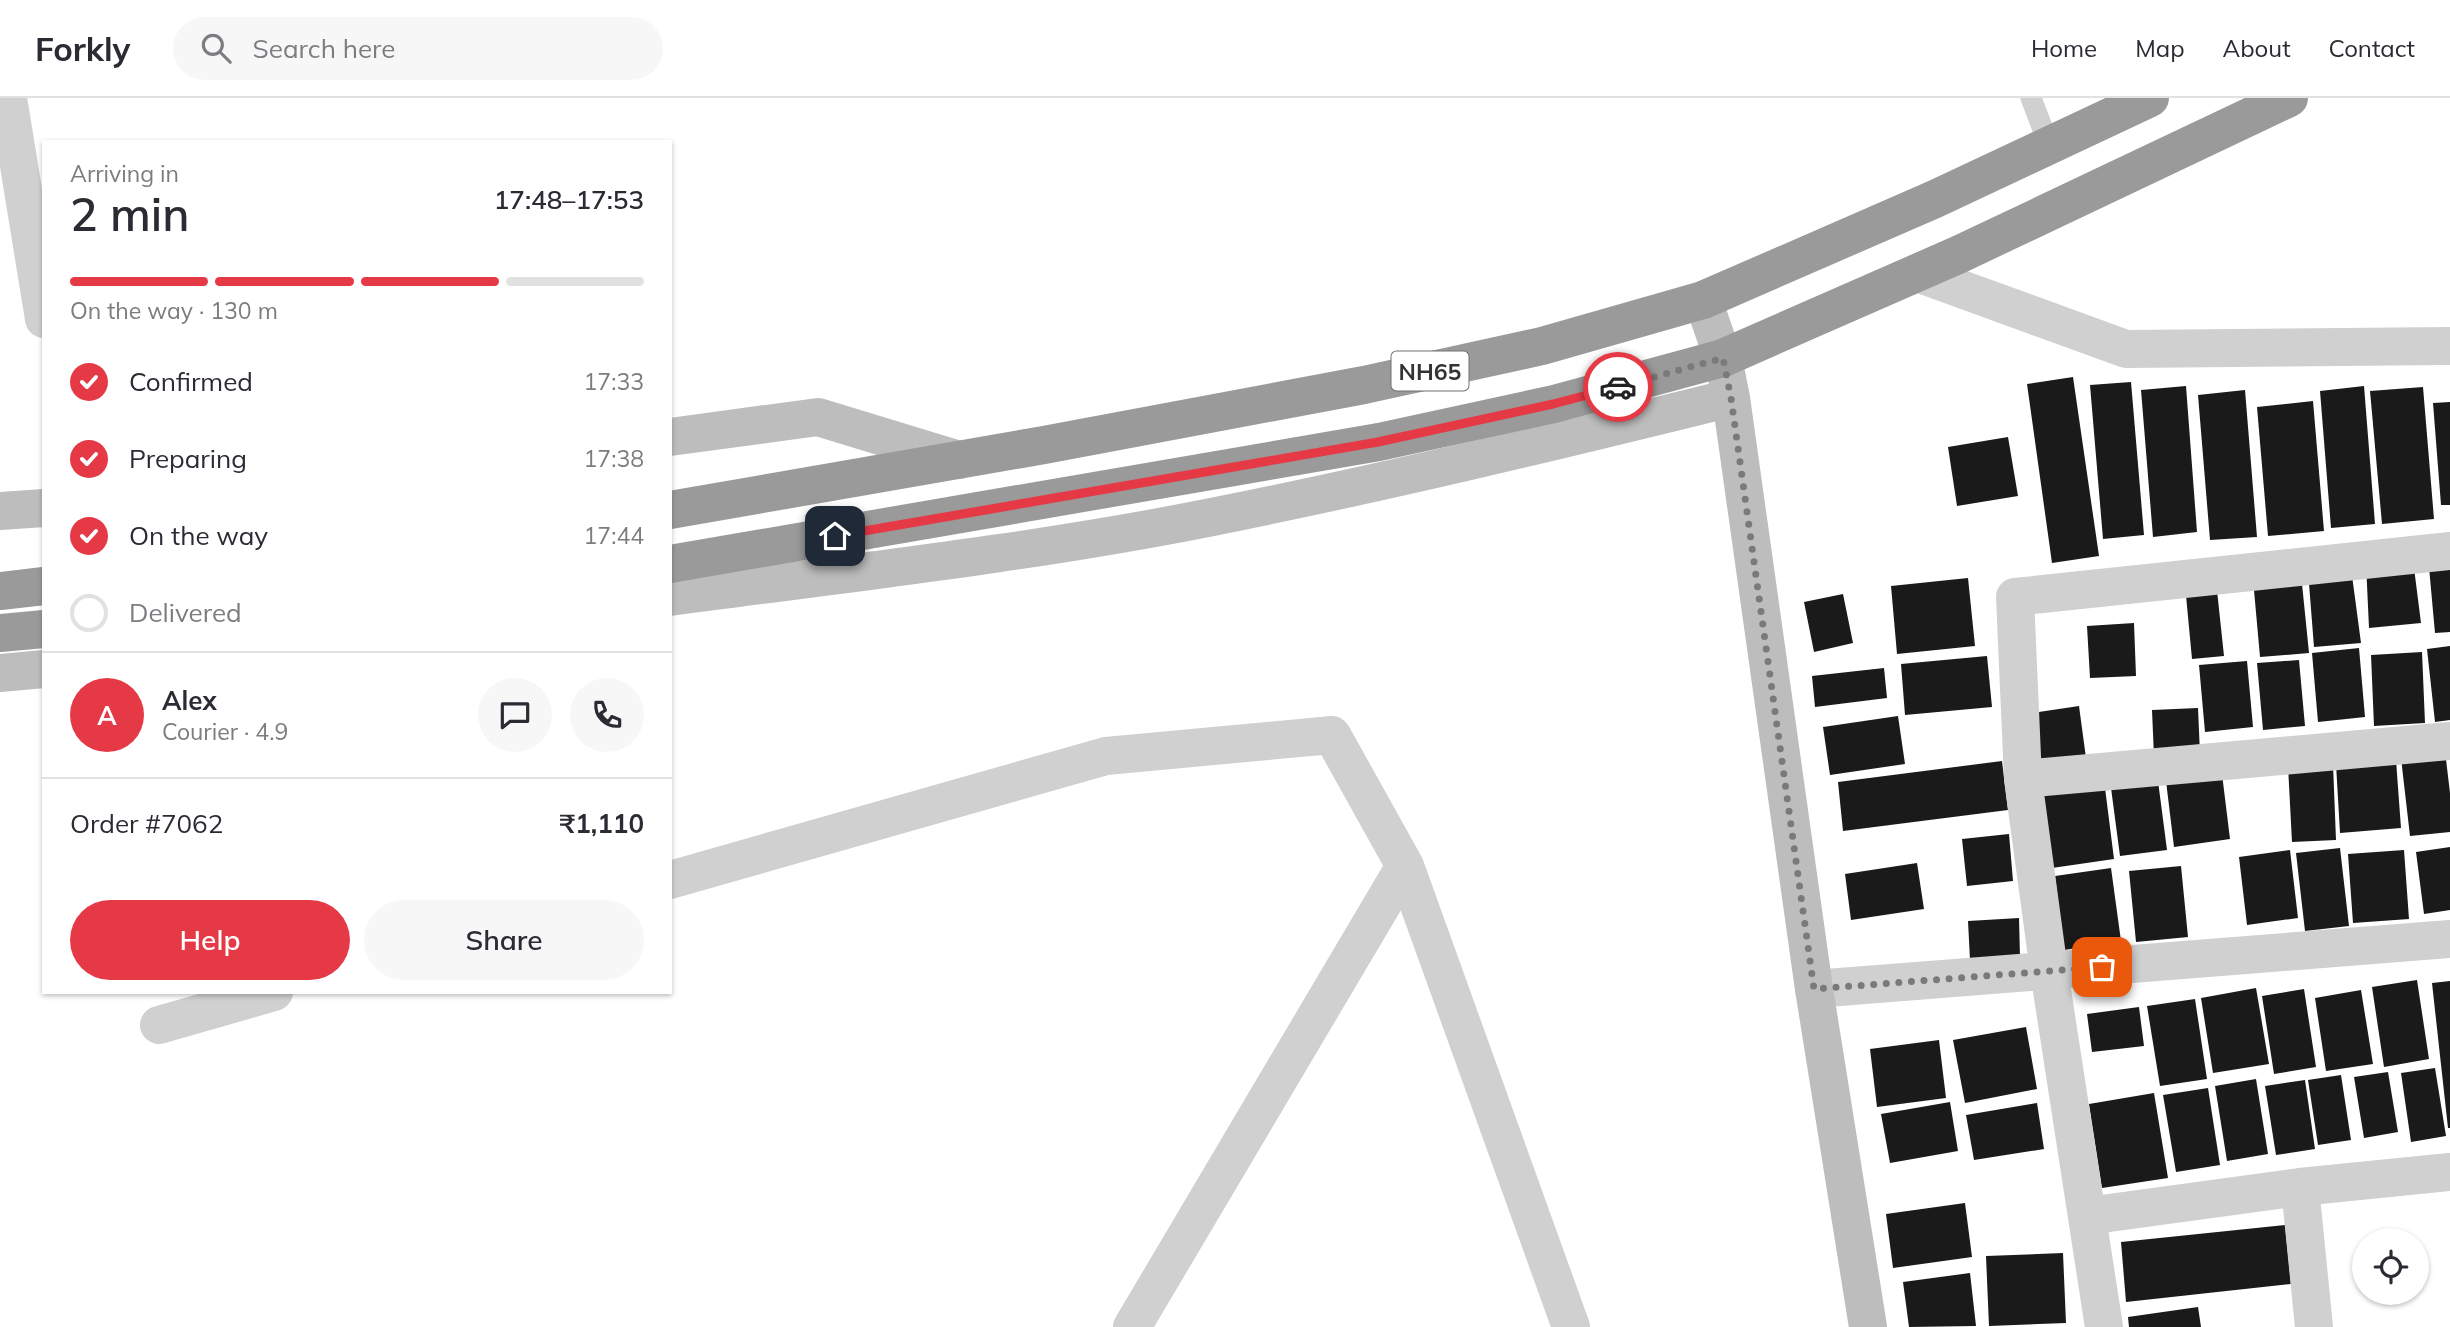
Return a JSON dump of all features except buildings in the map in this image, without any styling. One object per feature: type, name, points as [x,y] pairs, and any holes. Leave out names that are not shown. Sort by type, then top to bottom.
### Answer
[{"type":"highway","name":"NH65","points":[[672,564],[1378,442],[1553,404],[1723,358],[1917,273],[2289,98]]},
{"type":"highway","name":"NH65","points":[[672,510],[1364,385],[1542,346],[1703,300],[2049,145],[2141,100]]},
{"type":"highway","points":[[0,591],[42,586]]},
{"type":"highway","points":[[0,633],[42,629]]},
{"type":"street","points":[[8,98],[42,307]]},
{"type":"street","points":[[1917,273],[2126,348],[2450,346]]},
{"type":"street","points":[[1703,300],[1723,358],[1731,398],[1814,989],[1868,1327]]},
{"type":"street","points":[[672,597],[957,558],[1205,518],[1470,462],[1731,398]]},
{"type":"street","points":[[672,438],[818,418],[959,460]]},
{"type":"street","points":[[0,512],[42,508]]},
{"type":"street","points":[[2104,1327],[2049,971],[2023,779],[2015,597],[2450,551]]},
{"type":"street","points":[[0,673],[42,669]]},
{"type":"street","points":[[672,879],[1106,756],[1332,735],[1405,866],[1571,1327]]},
{"type":"street","points":[[2023,779],[2450,741]]},
{"type":"street","points":[[1132,1327],[1405,866]]},
{"type":"street","points":[[1814,989],[2450,939]]},
{"type":"street","points":[[159,1025],[267,994]]},
{"type":"street","points":[[2087,1216],[2300,1187],[2450,1172]]},
{"type":"street","points":[[2300,1187],[2314,1327]]},
{"type":"lane","points":[[2031,98],[2049,145]]},
{"type":"way so far","points":[[1618,387],[1723,358],[1731,398],[1814,989],[2102,967]]},
{"type":"route","points":[[835,536],[1378,442],[1618,387]]}]
